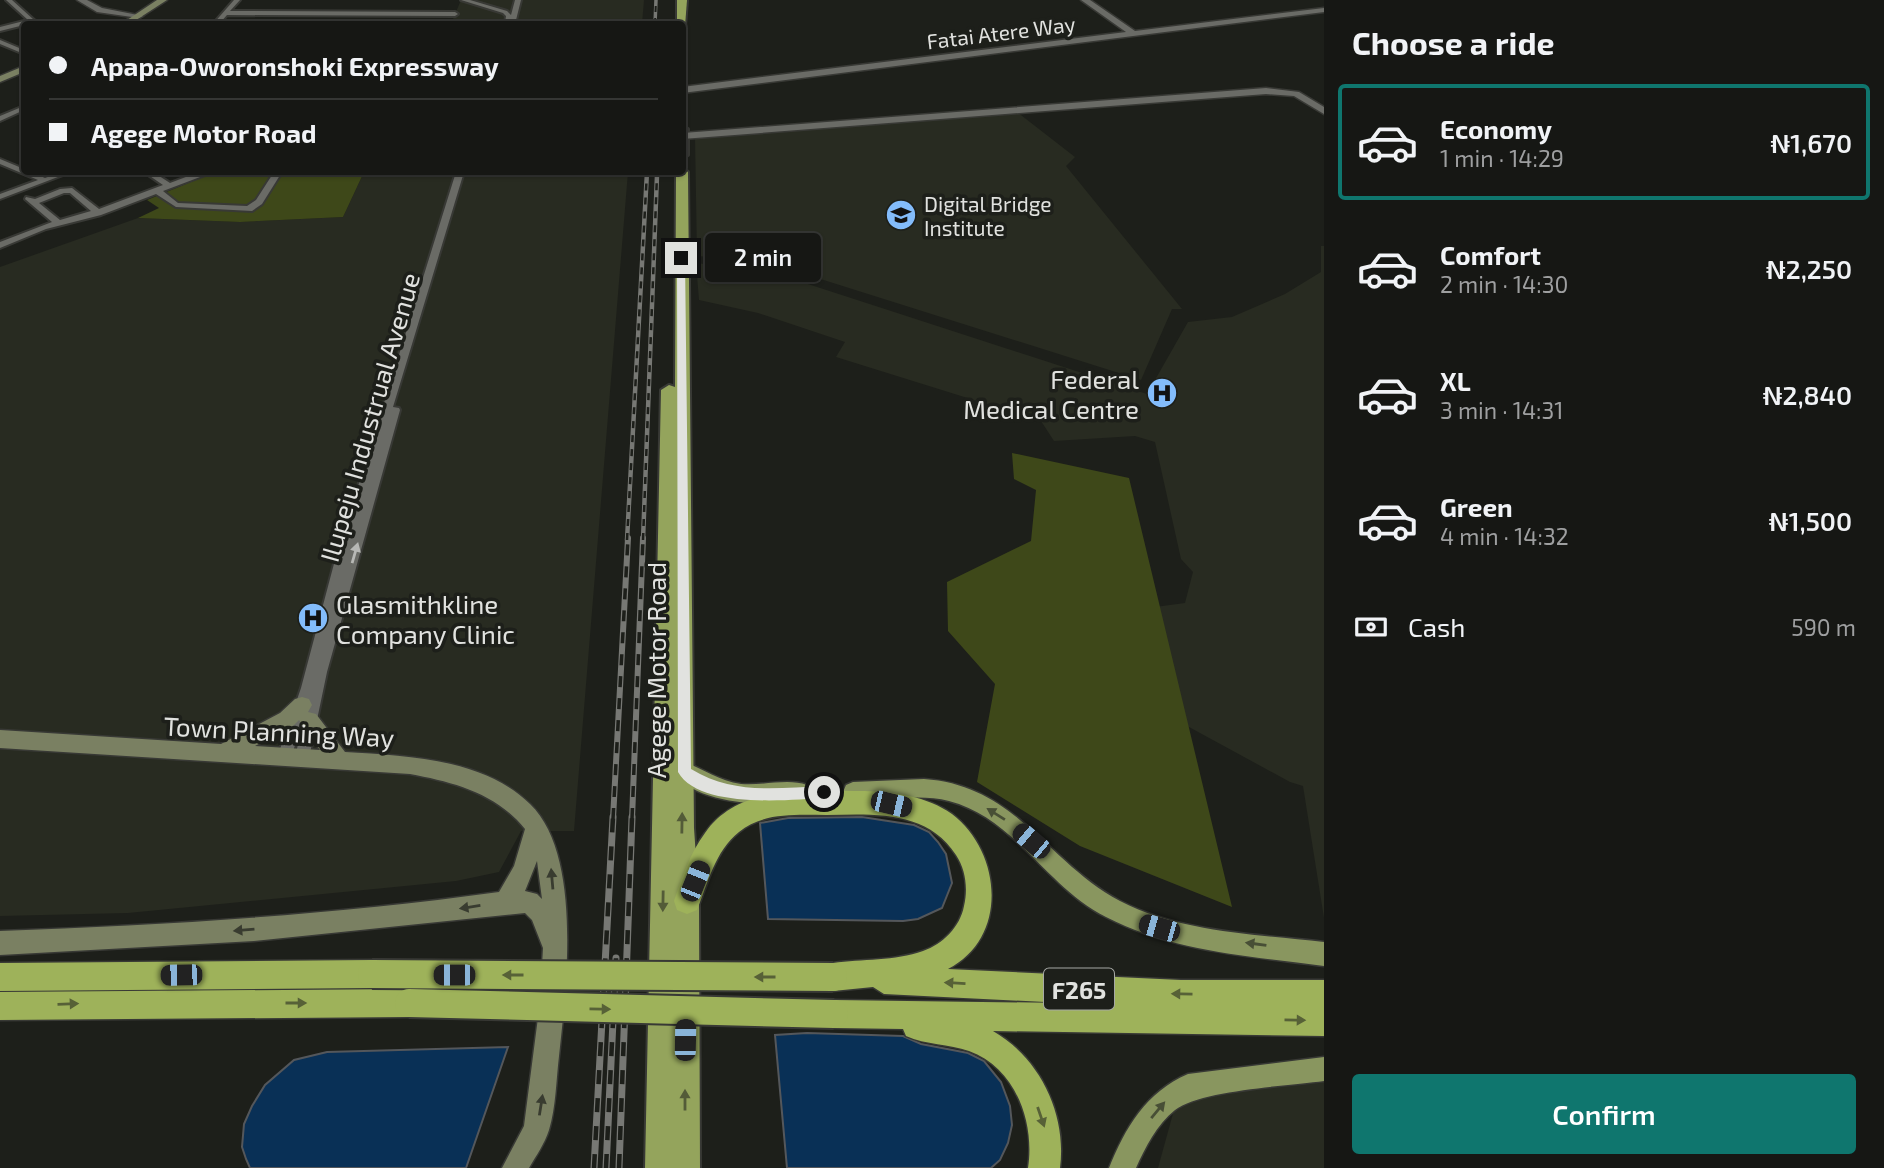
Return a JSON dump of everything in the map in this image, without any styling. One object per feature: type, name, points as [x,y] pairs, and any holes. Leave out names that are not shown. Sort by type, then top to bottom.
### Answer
[{"type":"highway","points":[[673,21],[674,0]]},
{"type":"highway","points":[[682,0],[682,21]]},
{"type":"highway","name":"Agege Motor Road","points":[[670,175],[675,579],[684,772],[682,828],[687,901],[685,1168]]},
{"type":"highway","name":"Agege Motor Road","points":[[660,1168],[682,175]]},
{"type":"highway","points":[[687,901],[714,842],[730,823],[758,807],[787,803],[891,804],[940,820],[972,855],[982,894],[977,915],[960,944],[928,964],[833,977]]},
{"type":"highway","name":"F265","points":[[0,977],[372,974],[833,977],[1181,994],[1324,994]]},
{"type":"highway","name":"F265","points":[[0,1006],[410,1003],[834,1014],[1324,1021]]},
{"type":"highway","points":[[834,1014],[950,1031],[980,1040],[1009,1061],[1033,1093],[1046,1131],[1047,1157],[1044,1168]]},
{"type":"main road","points":[[130,21],[163,0]]},
{"type":"main road","points":[[0,79],[21,70]]},
{"type":"main road","points":[[220,754],[277,725],[306,705],[340,761]]},
{"type":"main road","name":"Town Planning Way","points":[[0,739],[410,765],[456,774],[489,787],[513,804],[536,827]]},
{"type":"main road","points":[[684,772],[706,785],[748,796],[798,792],[875,792],[916,787],[967,796],[1004,819],[1077,887],[1110,908],[1145,925],[1172,932],[1324,954]]},
{"type":"main road","points":[[505,902],[518,885],[527,866],[536,827]]},
{"type":"main road","points":[[515,1168],[536,1130],[541,1104],[556,919],[551,867],[536,827]]},
{"type":"main road","points":[[0,943],[176,936],[452,910],[505,902],[529,902],[540,912],[554,950]]},
{"type":"main road","points":[[1122,1168],[1138,1134],[1164,1102],[1188,1087],[1324,1069]]},
{"type":"street","points":[[9,0],[32,21]]},
{"type":"street","points":[[84,2],[96,0]]},
{"type":"street","points":[[218,21],[237,0]]},
{"type":"street","points":[[451,21],[462,0],[505,12],[510,21]]},
{"type":"street","points":[[511,21],[518,0]]},
{"type":"street","points":[[1084,0],[1132,33]]},
{"type":"street","points":[[84,2],[100,10],[139,16]]},
{"type":"street","name":"Fatai Atere Way","points":[[686,89],[1324,10]]},
{"type":"street","points":[[225,13],[454,14]]},
{"type":"street","points":[[308,21],[313,14]]},
{"type":"street","points":[[0,29],[21,24]]},
{"type":"street","points":[[0,42],[21,51]]},
{"type":"street","points":[[686,136],[1266,91],[1296,94],[1324,111]]},
{"type":"street","points":[[0,119],[21,109]]},
{"type":"street","points":[[12,113],[21,117]]},
{"type":"street","points":[[0,161],[21,170]]},
{"type":"street","points":[[32,175],[44,180]]},
{"type":"street","points":[[0,197],[58,175]]},
{"type":"street","points":[[153,175],[170,186]]},
{"type":"street","points":[[0,245],[59,223],[98,213],[198,175]]},
{"type":"street","points":[[158,191],[176,205],[249,209],[260,202],[276,175]]},
{"type":"street","name":"Ilupeju Industrual Avenue","points":[[293,758],[341,560],[459,175]]},
{"type":"street","name":"Ilupeju Industrual Avenue","points":[[306,705],[320,672],[403,380],[465,175]]},
{"type":"street","points":[[33,202],[68,189],[98,213]]},
{"type":"street","points":[[19,190],[59,223]]},
{"type":"shaded area","points":[[461,0],[644,0],[642,21],[452,21]]},
{"type":"shaded area","name":"Digital Bridge Institute","points":[[1017,112],[1075,157],[1066,166],[1182,309],[1172,309],[1141,380],[776,265],[697,256],[695,137]]},
{"type":"shaded area","points":[[363,175],[628,175],[574,831],[521,831],[499,872],[456,881],[128,913],[0,916],[0,267],[138,218],[240,222],[343,217]]},
{"type":"shaded area","points":[[1321,246],[1324,246],[1324,918],[1303,786],[1290,782],[1167,715],[1155,607],[1185,603],[1193,572],[1181,559],[1155,442],[1135,436],[1054,441],[1041,421],[836,357],[845,342],[758,313],[699,300],[696,263],[771,272],[1147,394],[1188,322],[1232,317],[1285,294],[1321,272]]},
{"type":"shaded area","points":[[1324,1067],[1324,1168],[1158,1168],[1180,1088]]},
{"type":"green space","points":[[208,175],[363,175],[343,217],[240,222],[138,218],[159,208],[147,200]]},
{"type":"green space","points":[[1012,453],[1129,478],[1232,907],[1080,846],[977,782],[995,684],[948,631],[947,582],[1031,541],[1036,490],[1014,479]]},
{"type":"building","points":[[862,817],[914,825],[929,832],[938,842],[946,854],[952,883],[942,908],[918,919],[903,921],[768,919],[760,823],[788,818]]},
{"type":"building","points":[[807,1033],[903,1036],[921,1044],[968,1053],[984,1061],[1001,1082],[1010,1106],[1012,1125],[1000,1160],[991,1168],[787,1168],[775,1035]]},
{"type":"building","points":[[508,1047],[466,1168],[250,1168],[242,1147],[244,1124],[265,1085],[294,1060],[327,1052]]},
{"type":"railway","points":[[655,21],[656,0]]},
{"type":"railway","points":[[627,540],[647,175]]},
{"type":"railway","points":[[643,540],[657,175]]},
{"type":"railway","points":[[613,819],[628,538]]},
{"type":"railway","points":[[632,819],[643,538]]},
{"type":"railway","points":[[594,1168],[613,817]]},
{"type":"railway","points":[[619,1168],[632,817]]},
{"type":"railway","points":[[606,1168],[616,958]]},
{"type":"place","name":"Digital Bridge Institute","points":[[901,215]]},
{"type":"place","name":"Federal Medical Centre","points":[[1162,393]]},
{"type":"place","name":"Glasmithkline Company Clinic","points":[[313,618]]},
{"type":"route","points":[[681,258],[684,772],[706,785],[748,796],[824,792]]}]
